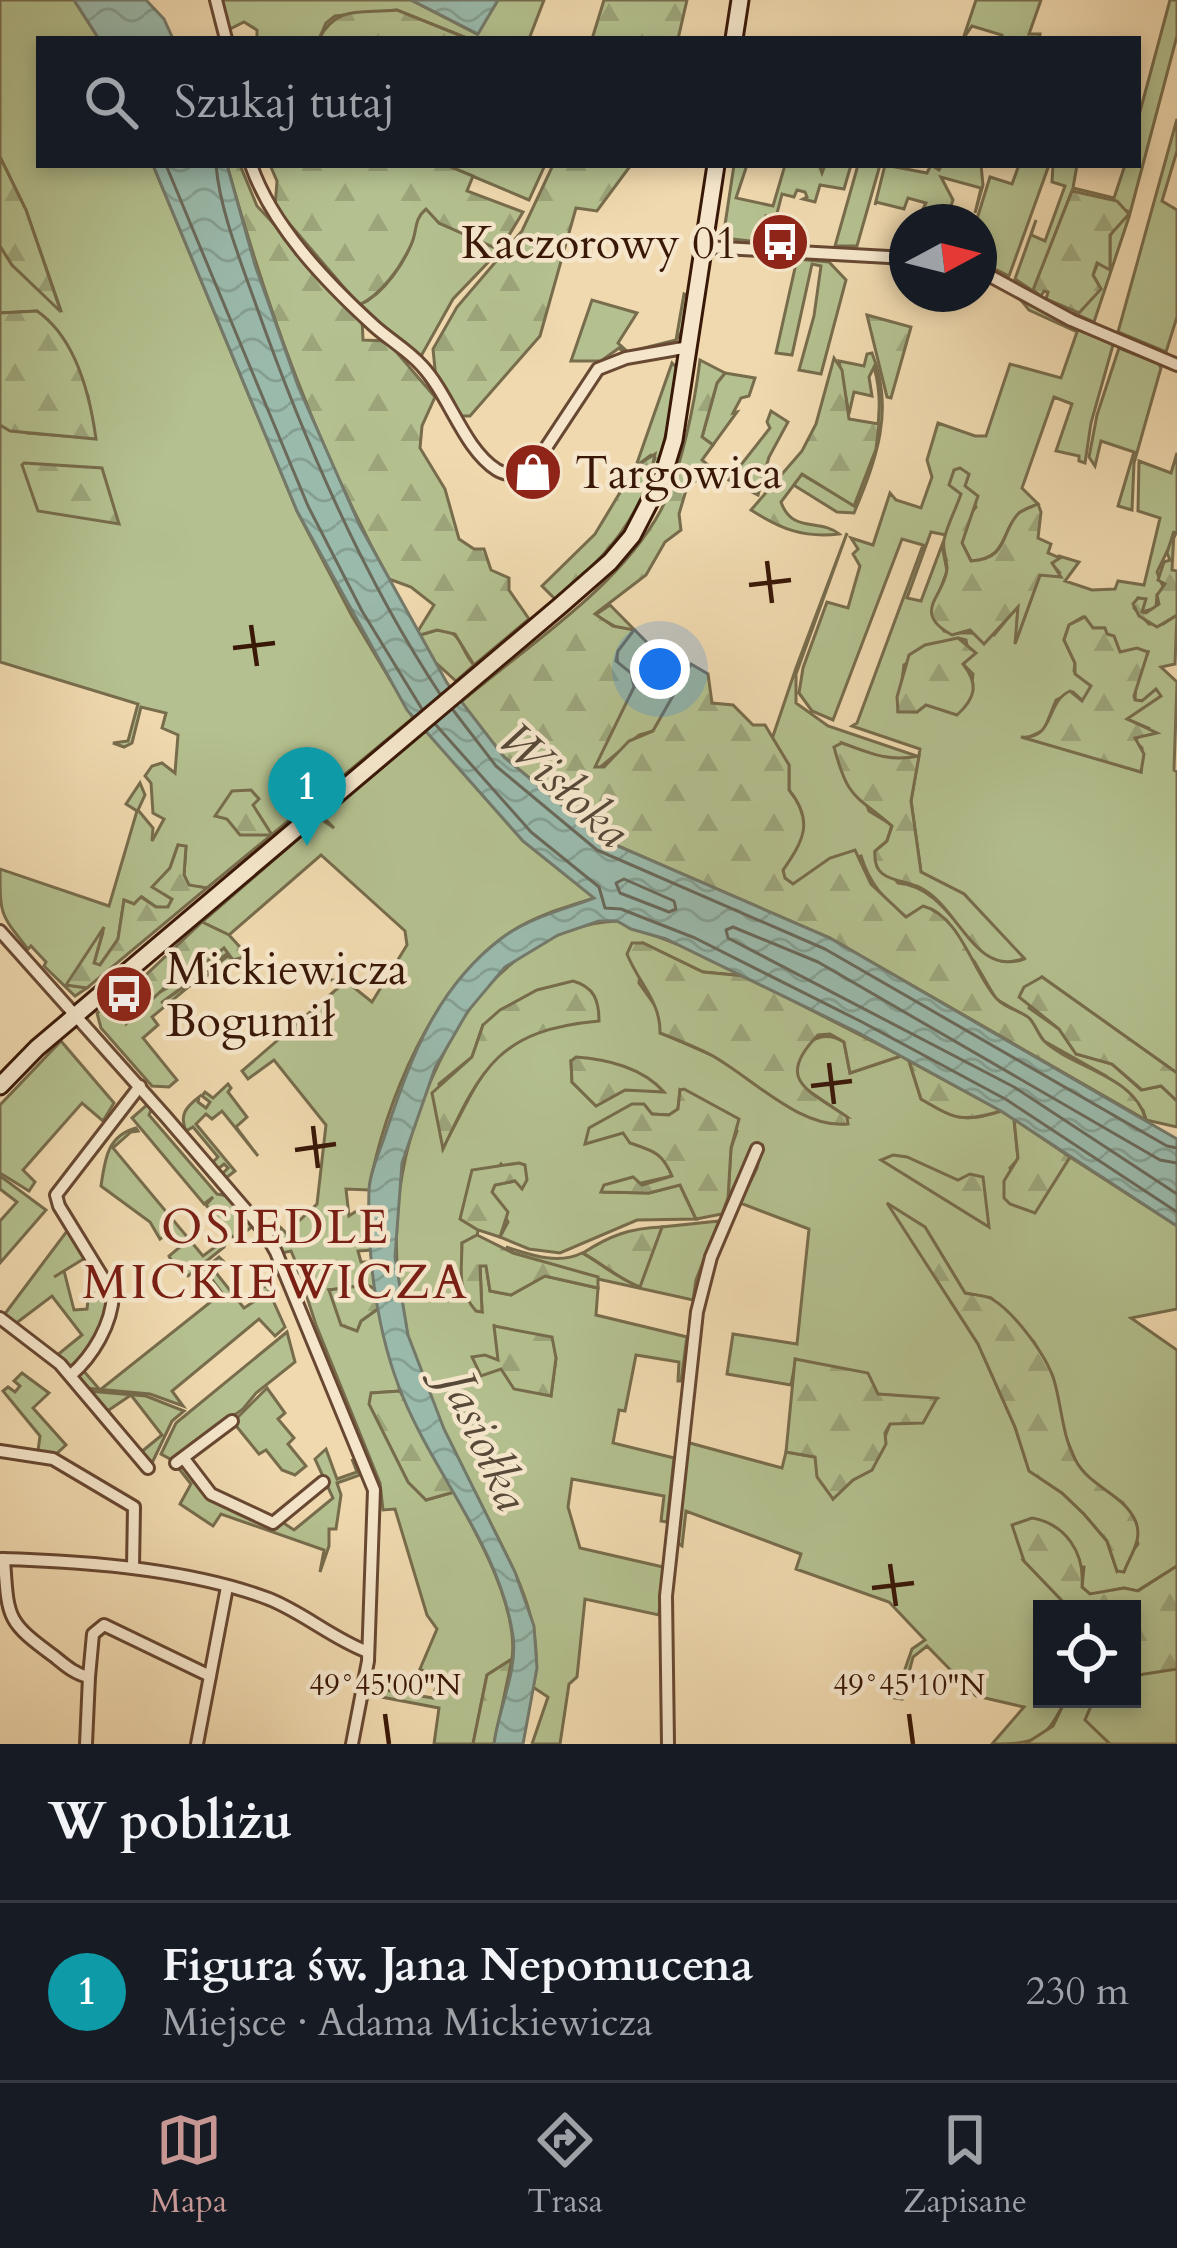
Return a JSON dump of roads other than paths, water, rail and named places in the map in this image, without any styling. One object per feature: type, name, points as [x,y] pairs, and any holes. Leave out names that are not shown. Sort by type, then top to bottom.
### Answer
[{"type":"street","points":[[216,0],[225,36]]},
{"type":"street","points":[[734,36],[740,0]]},
{"type":"street","points":[[252,168],[288,230],[361,313],[422,365],[479,452],[502,473],[516,475],[532,469],[598,369],[626,358],[689,347]]},
{"type":"street","points":[[0,1086],[77,1014],[561,605],[610,562],[635,532],[653,501],[674,440],[716,168]]},
{"type":"street","points":[[705,247],[889,257]]},
{"type":"street","points":[[997,281],[1071,320],[1177,365]]},
{"type":"street","points":[[0,931],[264,1231],[374,1496],[368,1652],[352,1744]]},
{"type":"street","points":[[71,1375],[92,1352],[111,1310],[112,1294],[56,1195],[140,1086]]},
{"type":"street","points":[[668,1744],[666,1596],[695,1319],[711,1257],[757,1149]]},
{"type":"street","points":[[0,1318],[42,1346],[71,1375],[148,1468]]},
{"type":"street","points":[[232,1421],[180,1462],[211,1494],[273,1523],[323,1482]]},
{"type":"street","points":[[0,1451],[53,1460],[134,1508],[133,1568]]},
{"type":"street","points":[[89,1678],[15,1626],[2,1559],[133,1568],[227,1588],[296,1611],[368,1652]]},
{"type":"street","points":[[196,1744],[227,1588]]},
{"type":"street","points":[[86,1744],[95,1629],[104,1625],[210,1676]]},
{"type":"water","points":[[74,0],[146,0],[164,19],[172,36],[97,36]]},
{"type":"water","points":[[411,0],[498,0],[478,34]]},
{"type":"water","points":[[154,168],[228,168],[255,265],[298,386],[360,526],[447,683],[504,757],[604,840],[830,938],[1177,1139],[1177,1226],[1001,1111],[857,1032],[666,939],[617,921],[599,921],[558,935],[505,967],[468,1011],[435,1068],[402,1163],[395,1257],[408,1335],[444,1429],[515,1572],[534,1626],[537,1668],[523,1744],[494,1744],[513,1662],[506,1604],[481,1543],[417,1427],[394,1373],[376,1295],[369,1190],[417,1049],[460,978],[513,931],[594,898],[523,841],[407,710],[297,511]]},
{"type":"place","name":"Kaczorowy 01","points":[[780,242]]},
{"type":"place","name":"Targowica","points":[[533,472]]},
{"type":"place","name":"Figura św. Jana Nepomucena","points":[[307,846]]},
{"type":"place","name":"Mickiewicza Bogumił","points":[[124,994]]},
{"type":"district","name":"OSIEDLE MICKIEWICZA","points":[[276,1254]]},
{"type":"water label","name":"Wisłoka","points":[[565,784]]},
{"type":"water label","name":"Jasiołka","points":[[486,1440]]}]
